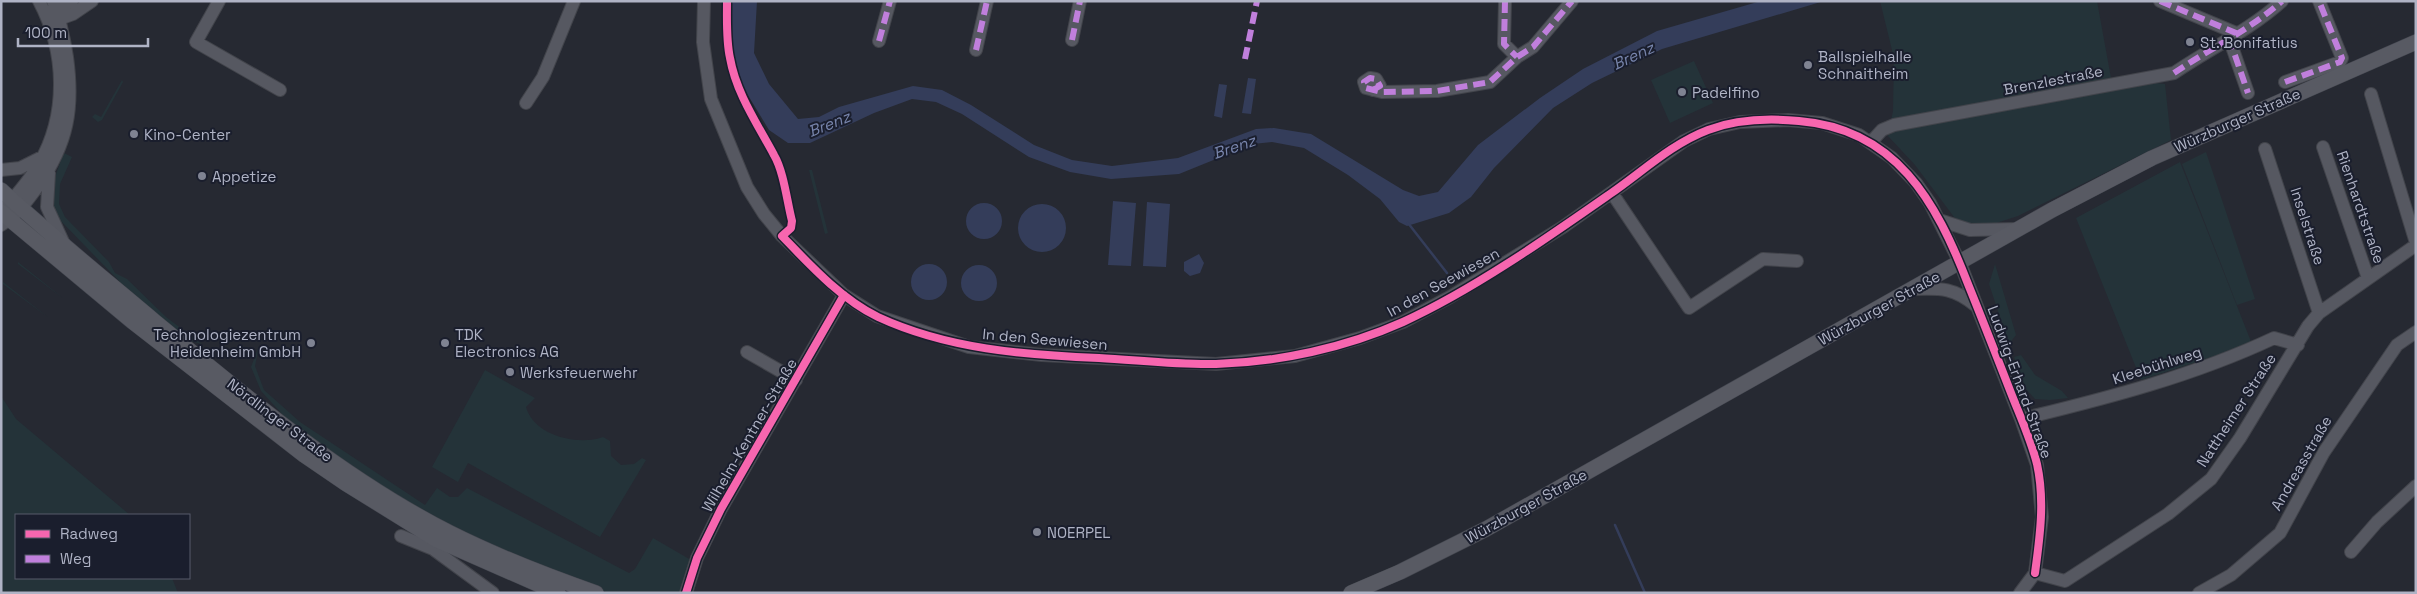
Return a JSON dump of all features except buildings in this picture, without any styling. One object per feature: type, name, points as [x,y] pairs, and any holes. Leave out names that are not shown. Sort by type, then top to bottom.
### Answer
[{"type":"main road","name":"Würzburger Straße","points":[[1352,593],[1486,530],[2017,229],[2152,158],[2416,42]]},
{"type":"main road","name":"Nördlinger Straße","points":[[11,199],[66,248],[259,405],[363,482],[450,532],[596,593]]},
{"type":"main road","name":"Nördlinger Straße","points":[[3,216],[304,455],[437,540],[537,588],[558,593]]},
{"type":"street","points":[[39,1],[53,13],[70,81],[71,102],[64,135],[49,171],[47,207],[66,248]]},
{"type":"street","points":[[53,13],[72,1]]},
{"type":"street","points":[[53,13],[73,14],[92,1]]},
{"type":"street","points":[[219,1],[196,42],[280,90]]},
{"type":"street","points":[[526,103],[543,77],[574,1]]},
{"type":"street","name":"In den Seewiesen","points":[[704,1],[703,42],[711,98],[746,187],[764,214],[782,236],[844,295],[877,316],[969,347],[1042,355],[1216,364],[1295,356],[1360,338],[1403,322],[1450,297],[1508,262],[1612,193],[1684,141],[1709,130],[1740,122],[1780,120],[1822,123],[1859,135],[1870,142],[1892,158],[1916,183],[1939,220],[1960,263]]},
{"type":"street","points":[[879,41],[890,1]]},
{"type":"street","points":[[976,50],[987,1]]},
{"type":"street","points":[[1072,40],[1080,1]]},
{"type":"street","points":[[1505,1],[1504,44],[1517,57]]},
{"type":"street","points":[[1373,90],[1417,92],[1490,82],[1517,57],[1533,47],[1572,1]]},
{"type":"street","points":[[2160,1],[2232,35],[2248,93]]},
{"type":"street","name":"Brenzlestraße","points":[[1870,142],[1882,130],[1894,125],[2174,73],[2232,35],[2265,17],[2282,1]]},
{"type":"street","points":[[2285,82],[2340,62],[2342,58],[2319,1]]},
{"type":"street","points":[[3,216],[11,199],[30,178],[44,156],[53,133],[60,94],[59,60],[53,13]]},
{"type":"street","points":[[2371,94],[2416,244]]},
{"type":"street","name":"Rienhardtstraße","points":[[2323,147],[2368,278]]},
{"type":"street","name":"Inselstraße","points":[[2265,149],[2319,313]]},
{"type":"street","points":[[1,170],[20,168],[44,156]]},
{"type":"street","points":[[11,199],[49,171]]},
{"type":"street","points":[[1612,193],[1689,308],[1763,259],[1797,261]]},
{"type":"street","points":[[1939,220],[1970,230],[2017,229]]},
{"type":"street","name":"Nattheimer Straße","points":[[2035,573],[2064,581],[2168,514],[2211,480],[2240,438],[2308,326],[2319,313],[2416,244]]},
{"type":"street","name":"Ludwig-Erhard-Straße","points":[[1960,263],[2021,418],[2037,465],[2042,517],[2035,573]]},
{"type":"street","points":[[1914,289],[1937,288],[1962,294],[1978,308]]},
{"type":"street","name":"Wilhelm-Kentner-Straße","points":[[686,593],[697,558],[721,509],[844,295]]},
{"type":"street","name":"Andreasstraße","points":[[2199,593],[2231,575],[2280,533],[2324,452],[2397,345],[2416,332]]},
{"type":"street","name":"Kleebühlweg","points":[[2021,418],[2089,403],[2171,380],[2244,352],[2274,338],[2298,345]]},
{"type":"street","points":[[747,352],[796,380]]},
{"type":"street","points":[[2351,552],[2377,522],[2416,486]]},
{"type":"street","points":[[401,536],[433,549],[494,593]]},
{"type":"street","points":[[2020,593],[2035,573]]},
{"type":"shaded area","points":[[1880,1],[2097,1],[2111,78],[2165,84],[2171,140],[2018,216],[1984,227],[1966,225],[1954,217],[1915,165],[1888,136],[1893,111],[1894,58]]},
{"type":"shaded area","name":"Padelfino","points":[[1694,61],[1713,103],[1670,123],[1651,80]]},
{"type":"shaded area","points":[[122,80],[123,82],[102,120],[98,122],[92,117],[95,114],[101,117]]},
{"type":"shaded area","points":[[2206,152],[2255,299],[2237,305],[2182,164]]},
{"type":"shaded area","points":[[64,153],[72,157],[60,184],[59,204],[65,217],[109,262],[115,273],[127,279],[166,317],[202,344],[186,340],[122,284],[58,218],[53,201],[53,193],[55,177]]},
{"type":"shaded area","points":[[2180,162],[2252,344],[2141,380],[2076,218]]},
{"type":"shaded area","points":[[809,170],[812,170],[828,233],[825,234]]},
{"type":"shaded area","points":[[18,262],[64,299],[18,264]]},
{"type":"shaded area","points":[[1995,264],[2016,335],[2009,344],[1989,284]]},
{"type":"shaded area","points":[[3,282],[49,318],[3,284]]},
{"type":"shaded area","points":[[259,346],[255,366],[264,390],[300,422],[425,505],[437,488],[450,497],[458,497],[467,488],[629,573],[635,569],[653,538],[691,560],[683,593],[609,593],[482,541],[397,496],[293,426],[261,391],[251,367]]},
{"type":"shaded area","points":[[2021,355],[2035,375],[2062,391],[2068,398],[2035,399],[2026,389],[2014,357]]},
{"type":"shaded area","points":[[485,370],[535,398],[526,407],[531,417],[547,432],[570,439],[582,440],[603,437],[610,441],[611,456],[621,465],[634,464],[642,458],[646,460],[600,537],[468,463],[458,482],[432,467]]},
{"type":"shaded area","points":[[1,396],[16,419],[129,514],[15,514],[15,579],[172,579],[178,593],[1,593]]},
{"type":"water","name":"Brenz","points":[[731,1],[757,1],[754,53],[769,84],[798,119],[819,117],[839,107],[913,86],[942,90],[971,105],[1034,145],[1072,160],[1112,166],[1178,158],[1256,129],[1274,128],[1311,134],[1403,190],[1419,196],[1438,192],[1478,145],[1540,98],[1583,69],[1657,31],[1761,1],[1824,1],[1662,49],[1592,83],[1553,108],[1494,168],[1471,197],[1449,213],[1407,226],[1399,222],[1380,199],[1348,175],[1304,148],[1272,142],[1253,144],[1179,174],[1111,179],[1070,172],[1029,157],[962,114],[936,102],[912,99],[874,113],[810,143],[788,143],[769,130],[743,87],[730,34]]},
{"type":"water","points":[[1248,78],[1256,79],[1251,114],[1242,113]]},
{"type":"water","points":[[1219,84],[1227,85],[1222,118],[1214,116]]},
{"type":"water","points":[[1113,201],[1136,203],[1131,266],[1108,265]]},
{"type":"water","points":[[1147,202],[1170,204],[1166,267],[1143,266]]},
{"type":"water","points":[[984,203],[991,204],[997,208],[1001,214],[1001,228],[997,234],[991,238],[984,239],[977,238],[971,234],[967,228],[966,221],[967,214],[971,208],[977,204]]},
{"type":"water","points":[[1042,204],[1051,206],[1059,211],[1064,219],[1066,228],[1064,237],[1059,245],[1051,250],[1042,252],[1033,250],[1025,245],[1020,237],[1018,228],[1020,219],[1025,211],[1033,206]]},
{"type":"water","points":[[1199,254],[1204,263],[1200,273],[1190,276],[1184,271],[1184,262]]},
{"type":"water","points":[[929,264],[936,265],[942,269],[946,275],[946,289],[942,295],[936,299],[929,300],[922,299],[916,295],[912,289],[911,282],[912,275],[916,269],[922,265]]},
{"type":"water","points":[[979,265],[986,266],[992,270],[996,276],[996,290],[992,296],[986,300],[979,301],[972,300],[966,296],[962,290],[961,283],[962,276],[966,270],[972,266]]},
{"type":"waterway","points":[[1408,223],[1447,273]]},
{"type":"waterway","points":[[1615,525],[1645,593]]},
{"type":"marked path","points":[[879,41],[890,1]]},
{"type":"marked path","points":[[976,50],[987,1]]},
{"type":"marked path","points":[[1072,40],[1080,1]]},
{"type":"marked path","points":[[1245,59],[1257,1]]},
{"type":"marked path","points":[[1505,1],[1504,44],[1517,57]]},
{"type":"marked path","points":[[1373,90],[1380,86],[1376,79],[1370,78],[1364,82],[1366,88],[1382,92],[1437,91],[1490,82],[1517,57],[1533,47],[1572,1]]},
{"type":"marked path","points":[[2160,1],[2236,33]]},
{"type":"marked path","points":[[2174,73],[2257,21],[2282,1]]},
{"type":"marked path","points":[[2285,82],[2340,62],[2342,58],[2319,1]]},
{"type":"marked path","points":[[2229,38],[2248,93]]},
{"type":"cycle path","points":[[727,1],[728,44],[737,84],[777,162],[785,187],[792,221],[791,228],[782,236],[815,270],[864,310],[904,328],[931,336],[958,343],[1014,352],[1172,363],[1216,364],[1288,357],[1335,346],[1403,322],[1456,295],[1535,245],[1681,143],[1708,130],[1741,122],[1787,120],[1833,127],[1862,138],[1887,154],[1908,174],[1926,198],[1956,253],[2032,446],[2037,464],[2041,505],[2035,573]]},
{"type":"cycle path","points":[[686,593],[697,558],[721,509],[844,295]]},
{"type":"place","name":"St. Bonifatius","points":[[2190,42]]},
{"type":"place","name":"Ballspielhalle Schnaitheim","points":[[1808,65]]},
{"type":"place","name":"Padelfino","points":[[1682,92]]},
{"type":"place","name":"Kino-Center","points":[[134,134]]},
{"type":"place","name":"Appetize","points":[[202,176]]},
{"type":"place","name":"Technologiezentrum Heidenheim GmbH","points":[[311,343]]},
{"type":"place","name":"TDK Electronics AG","points":[[445,343]]},
{"type":"place","name":"Werksfeuerwehr","points":[[510,372]]},
{"type":"place","name":"NOERPEL","points":[[1037,532]]}]
